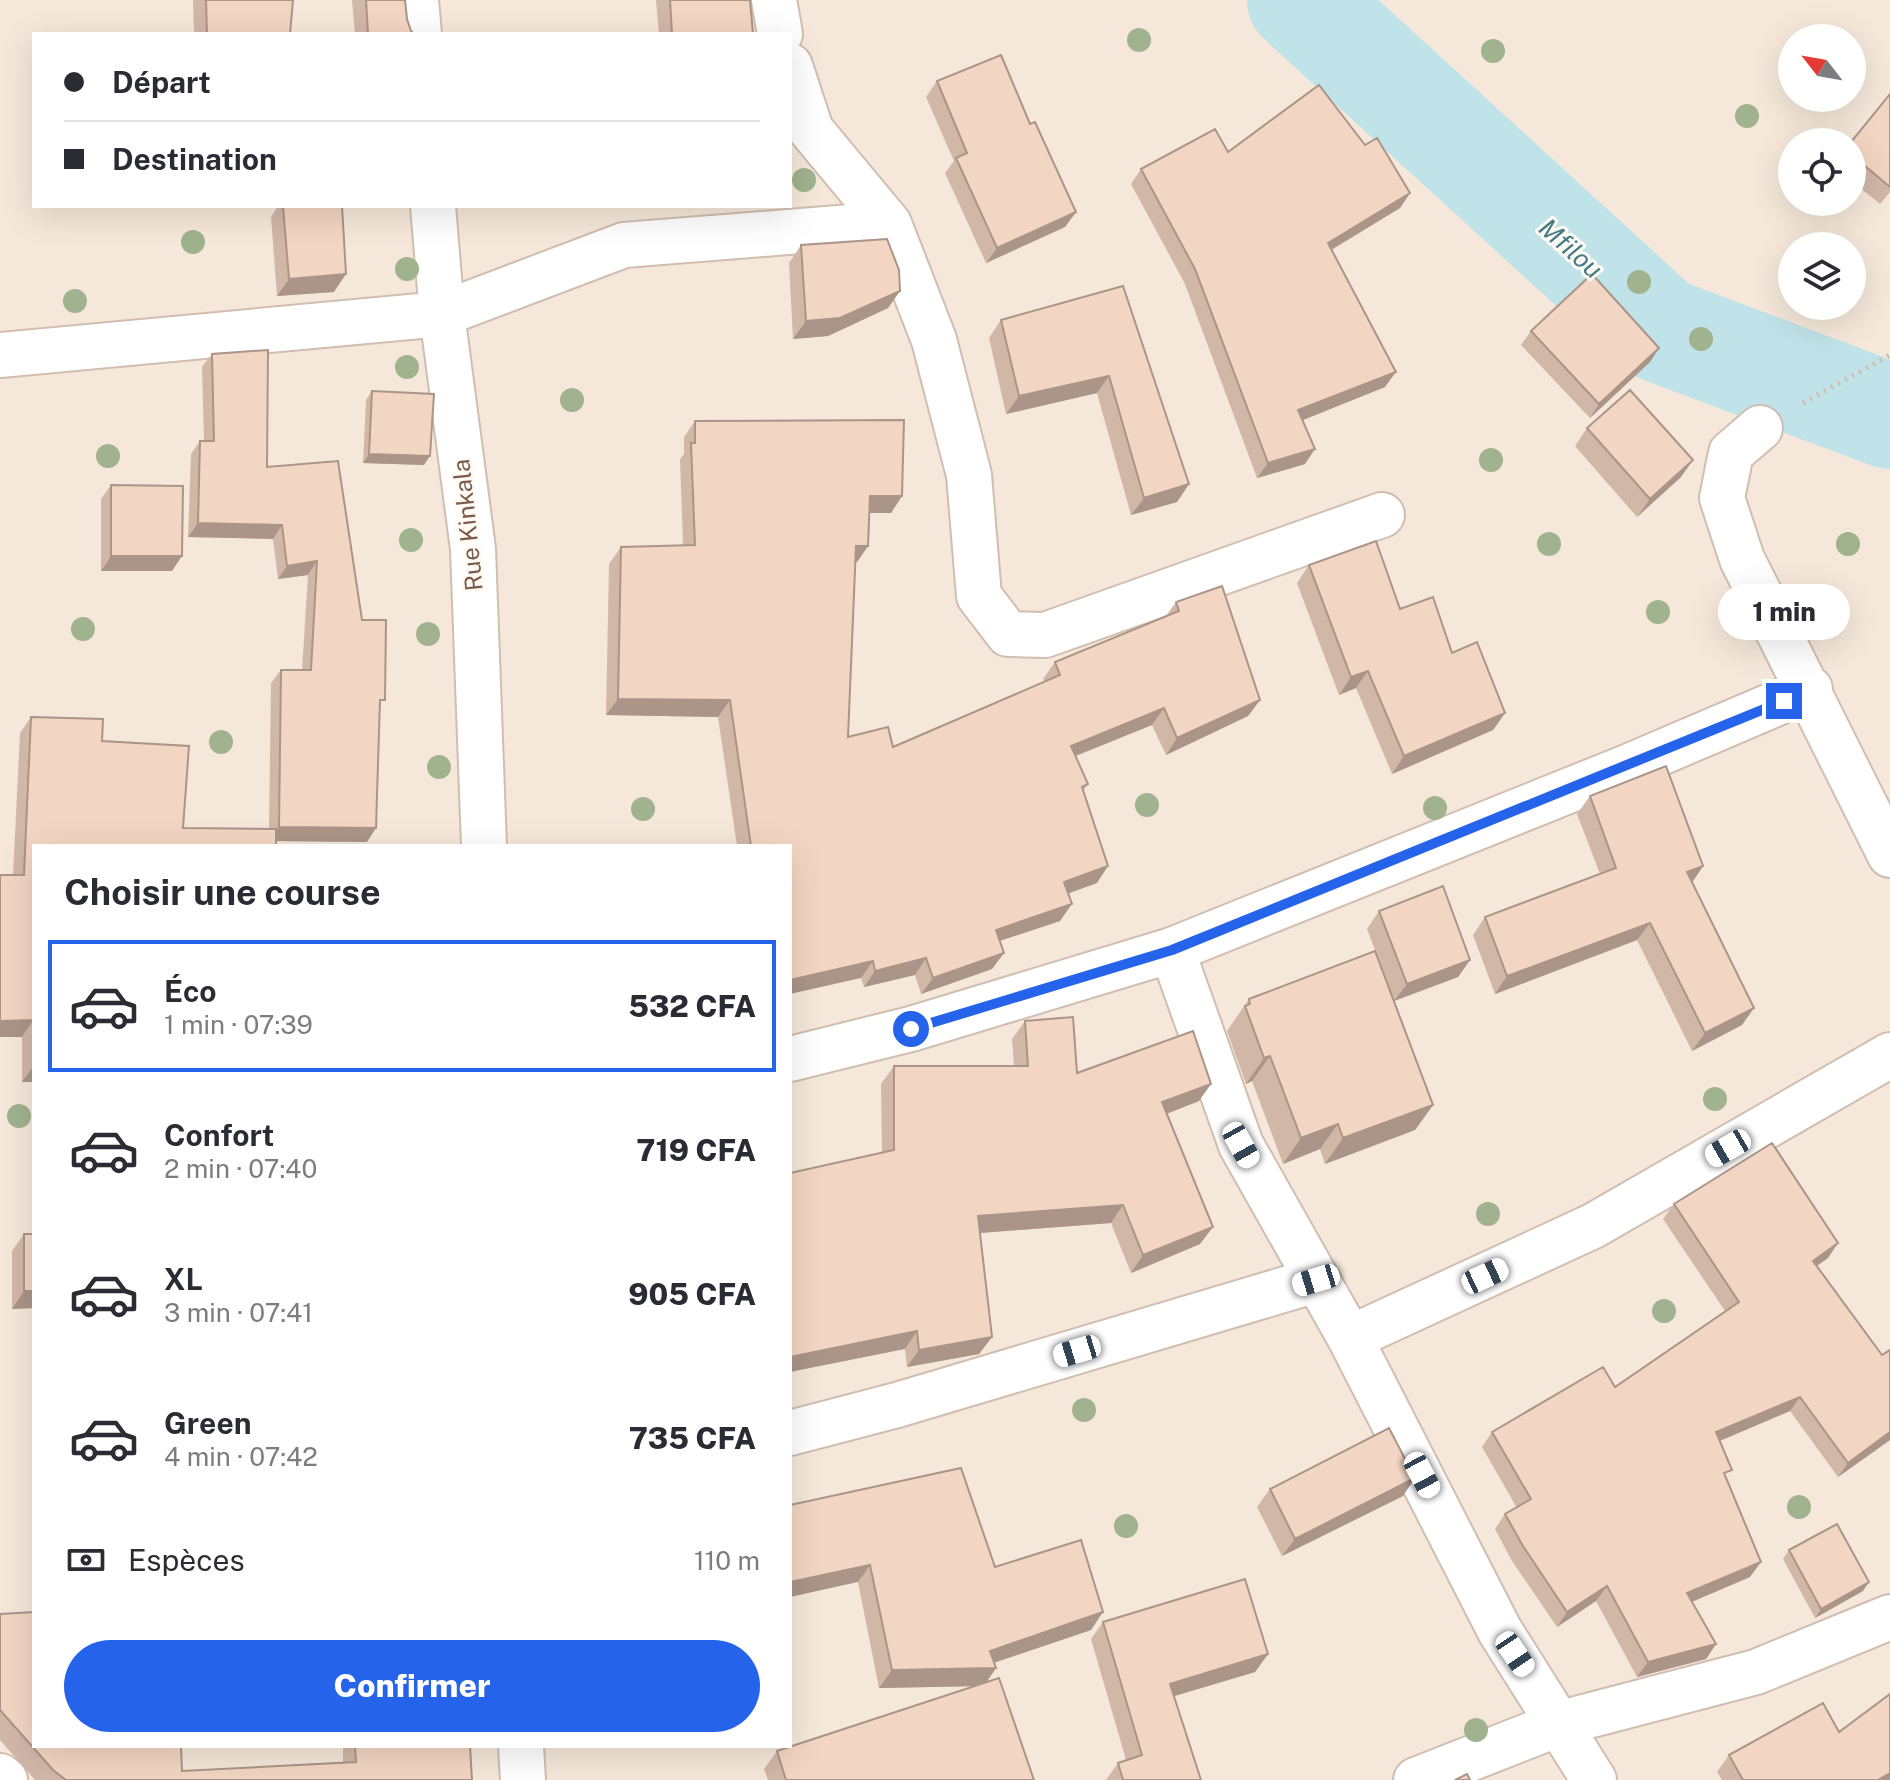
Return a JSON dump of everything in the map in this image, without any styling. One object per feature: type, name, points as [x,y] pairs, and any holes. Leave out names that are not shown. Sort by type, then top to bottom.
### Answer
[{"type":"street","points":[[416,0],[419,32]]},
{"type":"street","points":[[774,0],[780,32]]},
{"type":"street","points":[[792,72],[811,130],[889,224],[934,340],[969,475],[979,596],[1008,634],[1045,635],[1382,515]]},
{"type":"street","name":"Rue Kinkala","points":[[433,208],[442,314],[473,549],[484,844]]},
{"type":"street","points":[[0,355],[442,314],[624,245],[889,224]]},
{"type":"street","points":[[1760,428],[1731,453],[1722,498],[1742,559],[1810,689],[1890,855]]},
{"type":"street","points":[[792,1059],[911,1029],[1172,950],[1625,768],[1810,689]]},
{"type":"street","points":[[1172,950],[1241,1145],[1350,1338],[1500,1631],[1561,1723],[1594,1780]]},
{"type":"street","points":[[1350,1338],[1593,1226],[1890,1055]]},
{"type":"street","points":[[792,1432],[897,1405],[1316,1280]]},
{"type":"street","points":[[1416,1780],[1561,1723],[1756,1672],[1890,1617]]},
{"type":"street","points":[[521,1748],[523,1780]]},
{"type":"street","points":[[0,1776],[5,1780]]},
{"type":"path","points":[[1760,428],[1890,355]]},
{"type":"shaded area","points":[[0,0],[1890,0],[1890,1780],[0,1780]]},
{"type":"building","points":[[206,0],[293,0],[290,32],[207,32]]},
{"type":"building","points":[[366,0],[405,0],[412,32],[368,32]]},
{"type":"building","points":[[670,0],[750,0],[753,32],[672,32]]},
{"type":"building","points":[[1001,55],[1030,124],[1035,122],[1076,212],[997,248],[956,158],[967,153],[937,81]]},
{"type":"building","points":[[1319,85],[1365,145],[1377,138],[1410,193],[1328,243],[1396,372],[1298,410],[1315,449],[1268,463],[1195,269],[1141,169],[1215,129],[1228,152]]},
{"type":"building","points":[[1890,94],[1890,187],[1866,167],[1866,128],[1862,128]]},
{"type":"building","points":[[283,208],[342,208],[346,274],[289,279]]},
{"type":"building","points":[[887,239],[899,270],[900,291],[840,318],[806,321],[801,245]]},
{"type":"building","points":[[1592,274],[1659,348],[1599,404],[1531,331]]},
{"type":"building","points":[[1123,286],[1189,484],[1144,498],[1109,376],[1019,396],[1001,320]]},
{"type":"building","points":[[268,350],[267,467],[338,461],[362,620],[386,620],[385,700],[380,700],[376,828],[279,827],[281,670],[311,670],[317,561],[287,566],[282,525],[198,523],[200,441],[214,441],[212,354]]},
{"type":"building","points":[[1630,390],[1693,460],[1650,499],[1587,428]]},
{"type":"building","points":[[372,391],[434,394],[430,456],[369,454]]},
{"type":"building","points":[[904,420],[902,496],[870,496],[868,546],[856,546],[848,737],[888,727],[893,747],[1060,675],[1055,662],[1179,611],[1176,602],[1222,586],[1260,700],[1177,738],[1164,708],[1071,746],[1088,784],[1082,787],[1108,866],[1064,882],[1072,904],[996,930],[1004,953],[933,978],[926,958],[875,971],[873,961],[792,980],[792,844],[751,844],[730,700],[618,699],[621,547],[695,545],[691,443],[695,443],[695,421]]},
{"type":"building","points":[[111,485],[183,486],[182,556],[111,556]]},
{"type":"building","points":[[1376,541],[1400,609],[1433,597],[1452,653],[1477,642],[1505,713],[1404,756],[1368,671],[1351,677],[1309,565]]},
{"type":"building","points":[[31,717],[103,719],[102,741],[189,746],[183,828],[276,829],[276,844],[32,844],[32,1020],[0,1021],[0,875],[24,875]]},
{"type":"building","points":[[1666,766],[1703,866],[1687,872],[1754,1008],[1705,1033],[1650,923],[1507,976],[1485,917],[1616,868],[1590,796]]},
{"type":"building","points":[[1443,886],[1470,960],[1407,984],[1379,911]]},
{"type":"building","points":[[1375,951],[1433,1105],[1343,1138],[1338,1124],[1301,1138],[1270,1056],[1264,1058],[1245,1006],[1250,1004],[1249,999]]},
{"type":"building","points":[[1073,1017],[1077,1073],[1193,1031],[1211,1084],[1162,1102],[1213,1227],[1143,1255],[1123,1205],[978,1216],[992,1337],[919,1350],[917,1331],[792,1357],[792,1173],[894,1150],[894,1066],[1028,1066],[1025,1021]]},
{"type":"building","points":[[1772,1143],[1838,1243],[1813,1261],[1882,1355],[1890,1350],[1890,1432],[1848,1463],[1800,1397],[1716,1432],[1732,1470],[1724,1473],[1761,1562],[1687,1593],[1716,1644],[1648,1662],[1607,1586],[1567,1612],[1505,1514],[1531,1499],[1492,1432],[1603,1367],[1615,1387],[1739,1302],[1674,1204]]},
{"type":"building","points":[[24,1234],[32,1234],[32,1291],[24,1291]]},
{"type":"building","points":[[1389,1428],[1415,1478],[1295,1539],[1270,1489]]},
{"type":"building","points":[[961,1468],[995,1567],[1081,1540],[1103,1612],[990,1651],[996,1668],[892,1670],[870,1565],[792,1582],[792,1505]]},
{"type":"building","points":[[1837,1524],[1869,1582],[1821,1609],[1789,1550]]},
{"type":"building","points":[[1245,1579],[1268,1654],[1170,1684],[1201,1780],[1123,1780],[1118,1763],[1142,1755],[1103,1622]]},
{"type":"building","points":[[32,1612],[32,1746],[0,1710],[0,1614]]},
{"type":"building","points":[[999,1678],[1034,1780],[786,1780],[777,1751]]},
{"type":"building","points":[[1890,1694],[1890,1773],[1878,1780],[1743,1780],[1729,1755],[1823,1703],[1839,1732]]},
{"type":"building","points":[[34,1748],[181,1748],[182,1771],[356,1762],[355,1748],[470,1748],[472,1780],[66,1780]]},
{"type":"building","points":[[1467,1774],[1470,1780],[1455,1780]]},
{"type":"waterway","name":"Mfilou","points":[[1300,0],[1661,330],[1890,416]]},
{"type":"route","points":[[911,1029],[1172,950],[1784,701]]}]
